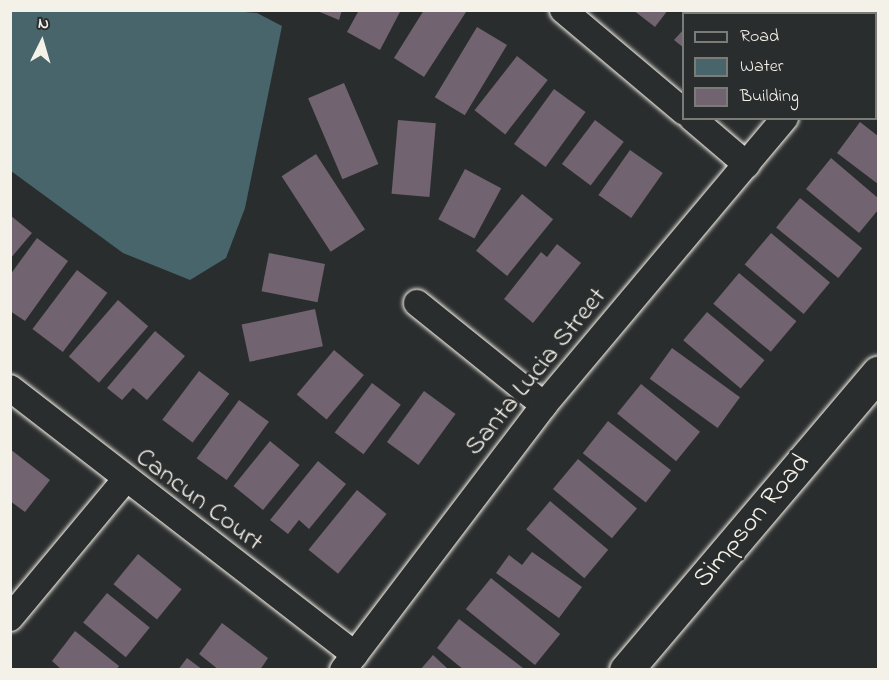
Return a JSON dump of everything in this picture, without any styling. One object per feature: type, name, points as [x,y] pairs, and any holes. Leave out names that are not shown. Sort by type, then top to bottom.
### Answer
[{"type":"main road","name":"Simpson Road","points":[[626,669],[879,372]]},
{"type":"street","points":[[562,10],[682,110]]},
{"type":"street","points":[[694,120],[747,165]]},
{"type":"street","name":"Santa Lucia Street","points":[[349,662],[544,405],[783,120]]},
{"type":"street","points":[[417,303],[544,405]]},
{"type":"street","name":"Cancun Court","points":[[10,388],[349,662]]},
{"type":"street","points":[[10,618],[124,481]]},
{"type":"water","points":[[10,11],[233,11],[257,13],[282,26],[245,208],[226,258],[190,280],[123,253],[11,171]]},
{"type":"building","points":[[315,10],[342,10],[339,20]]},
{"type":"building","points":[[359,10],[401,10],[380,50],[347,32]]},
{"type":"building","points":[[424,10],[466,12],[424,77],[394,58]]},
{"type":"building","points":[[633,10],[668,10],[655,27]]},
{"type":"building","points":[[711,10],[775,10],[775,12],[711,12]]},
{"type":"building","points":[[477,27],[507,45],[465,115],[435,97]]},
{"type":"building","points":[[682,31],[682,46],[674,40]]},
{"type":"building","points":[[517,56],[548,80],[505,134],[475,110]]},
{"type":"building","points":[[344,83],[378,164],[342,179],[308,98]]},
{"type":"building","points":[[554,89],[586,112],[546,167],[514,144]]},
{"type":"building","points":[[398,120],[436,123],[429,197],[392,194]]},
{"type":"building","points":[[595,120],[624,142],[591,186],[562,164]]},
{"type":"building","points":[[860,122],[878,136],[878,184],[837,153]]},
{"type":"building","points":[[630,150],[663,173],[631,218],[598,195]]},
{"type":"building","points":[[316,154],[365,229],[331,252],[282,176]]},
{"type":"building","points":[[831,158],[878,198],[878,210],[859,233],[806,189]]},
{"type":"building","points":[[465,169],[501,188],[474,239],[438,219]]},
{"type":"building","points":[[522,194],[553,219],[507,276],[476,251]]},
{"type":"building","points":[[800,198],[862,248],[838,278],[776,228]]},
{"type":"building","points":[[10,215],[32,233],[10,259]]},
{"type":"building","points":[[771,233],[830,282],[804,314],[745,264]]},
{"type":"building","points":[[37,238],[68,261],[25,321],[10,311],[10,275]]},
{"type":"building","points":[[557,244],[581,263],[533,323],[504,299],[541,252],[547,257]]},
{"type":"building","points":[[269,253],[325,264],[318,302],[262,291]]},
{"type":"building","points":[[77,270],[107,293],[63,352],[32,329]]},
{"type":"building","points":[[739,273],[796,321],[771,352],[713,304]]},
{"type":"building","points":[[118,300],[148,326],[99,383],[69,357]]},
{"type":"building","points":[[315,309],[323,346],[250,362],[242,325]]},
{"type":"building","points":[[707,312],[764,360],[741,389],[683,340]]},
{"type":"building","points":[[155,331],[185,356],[147,400],[133,388],[122,400],[107,388]]},
{"type":"building","points":[[672,348],[740,397],[718,428],[650,379]]},
{"type":"building","points":[[334,350],[364,375],[327,419],[297,394]]},
{"type":"building","points":[[199,371],[229,394],[193,443],[162,420]]},
{"type":"building","points":[[372,383],[401,405],[363,454],[335,433]]},
{"type":"building","points":[[641,384],[700,432],[676,461],[617,414]]},
{"type":"building","points":[[424,391],[456,414],[419,465],[387,442]]},
{"type":"building","points":[[239,400],[269,422],[227,480],[197,458]]},
{"type":"building","points":[[608,421],[671,470],[646,503],[583,453]]},
{"type":"building","points":[[270,441],[300,465],[263,510],[233,486]]},
{"type":"building","points":[[10,449],[50,480],[25,512],[10,501]]},
{"type":"building","points":[[578,459],[637,508],[612,538],[553,489]]},
{"type":"building","points":[[318,461],[346,484],[309,529],[299,520],[288,534],[270,520]]},
{"type":"building","points":[[357,490],[387,514],[338,574],[309,550]]},
{"type":"building","points":[[550,501],[608,550],[584,578],[526,529]]},
{"type":"building","points":[[532,552],[582,587],[559,618],[496,573],[509,555],[522,565]]},
{"type":"building","points":[[138,554],[182,589],[157,620],[113,584]]},
{"type":"building","points":[[491,578],[560,634],[535,665],[466,609]]},
{"type":"building","points":[[107,593],[150,628],[126,657],[83,623]]},
{"type":"building","points":[[459,619],[523,668],[521,670],[464,670],[437,648]]},
{"type":"building","points":[[222,623],[268,658],[260,670],[219,670],[199,654]]},
{"type":"building","points":[[75,631],[119,666],[116,670],[62,670],[52,661]]},
{"type":"building","points":[[433,655],[449,670],[420,670]]},
{"type":"building","points":[[187,658],[203,670],[178,670]]}]
